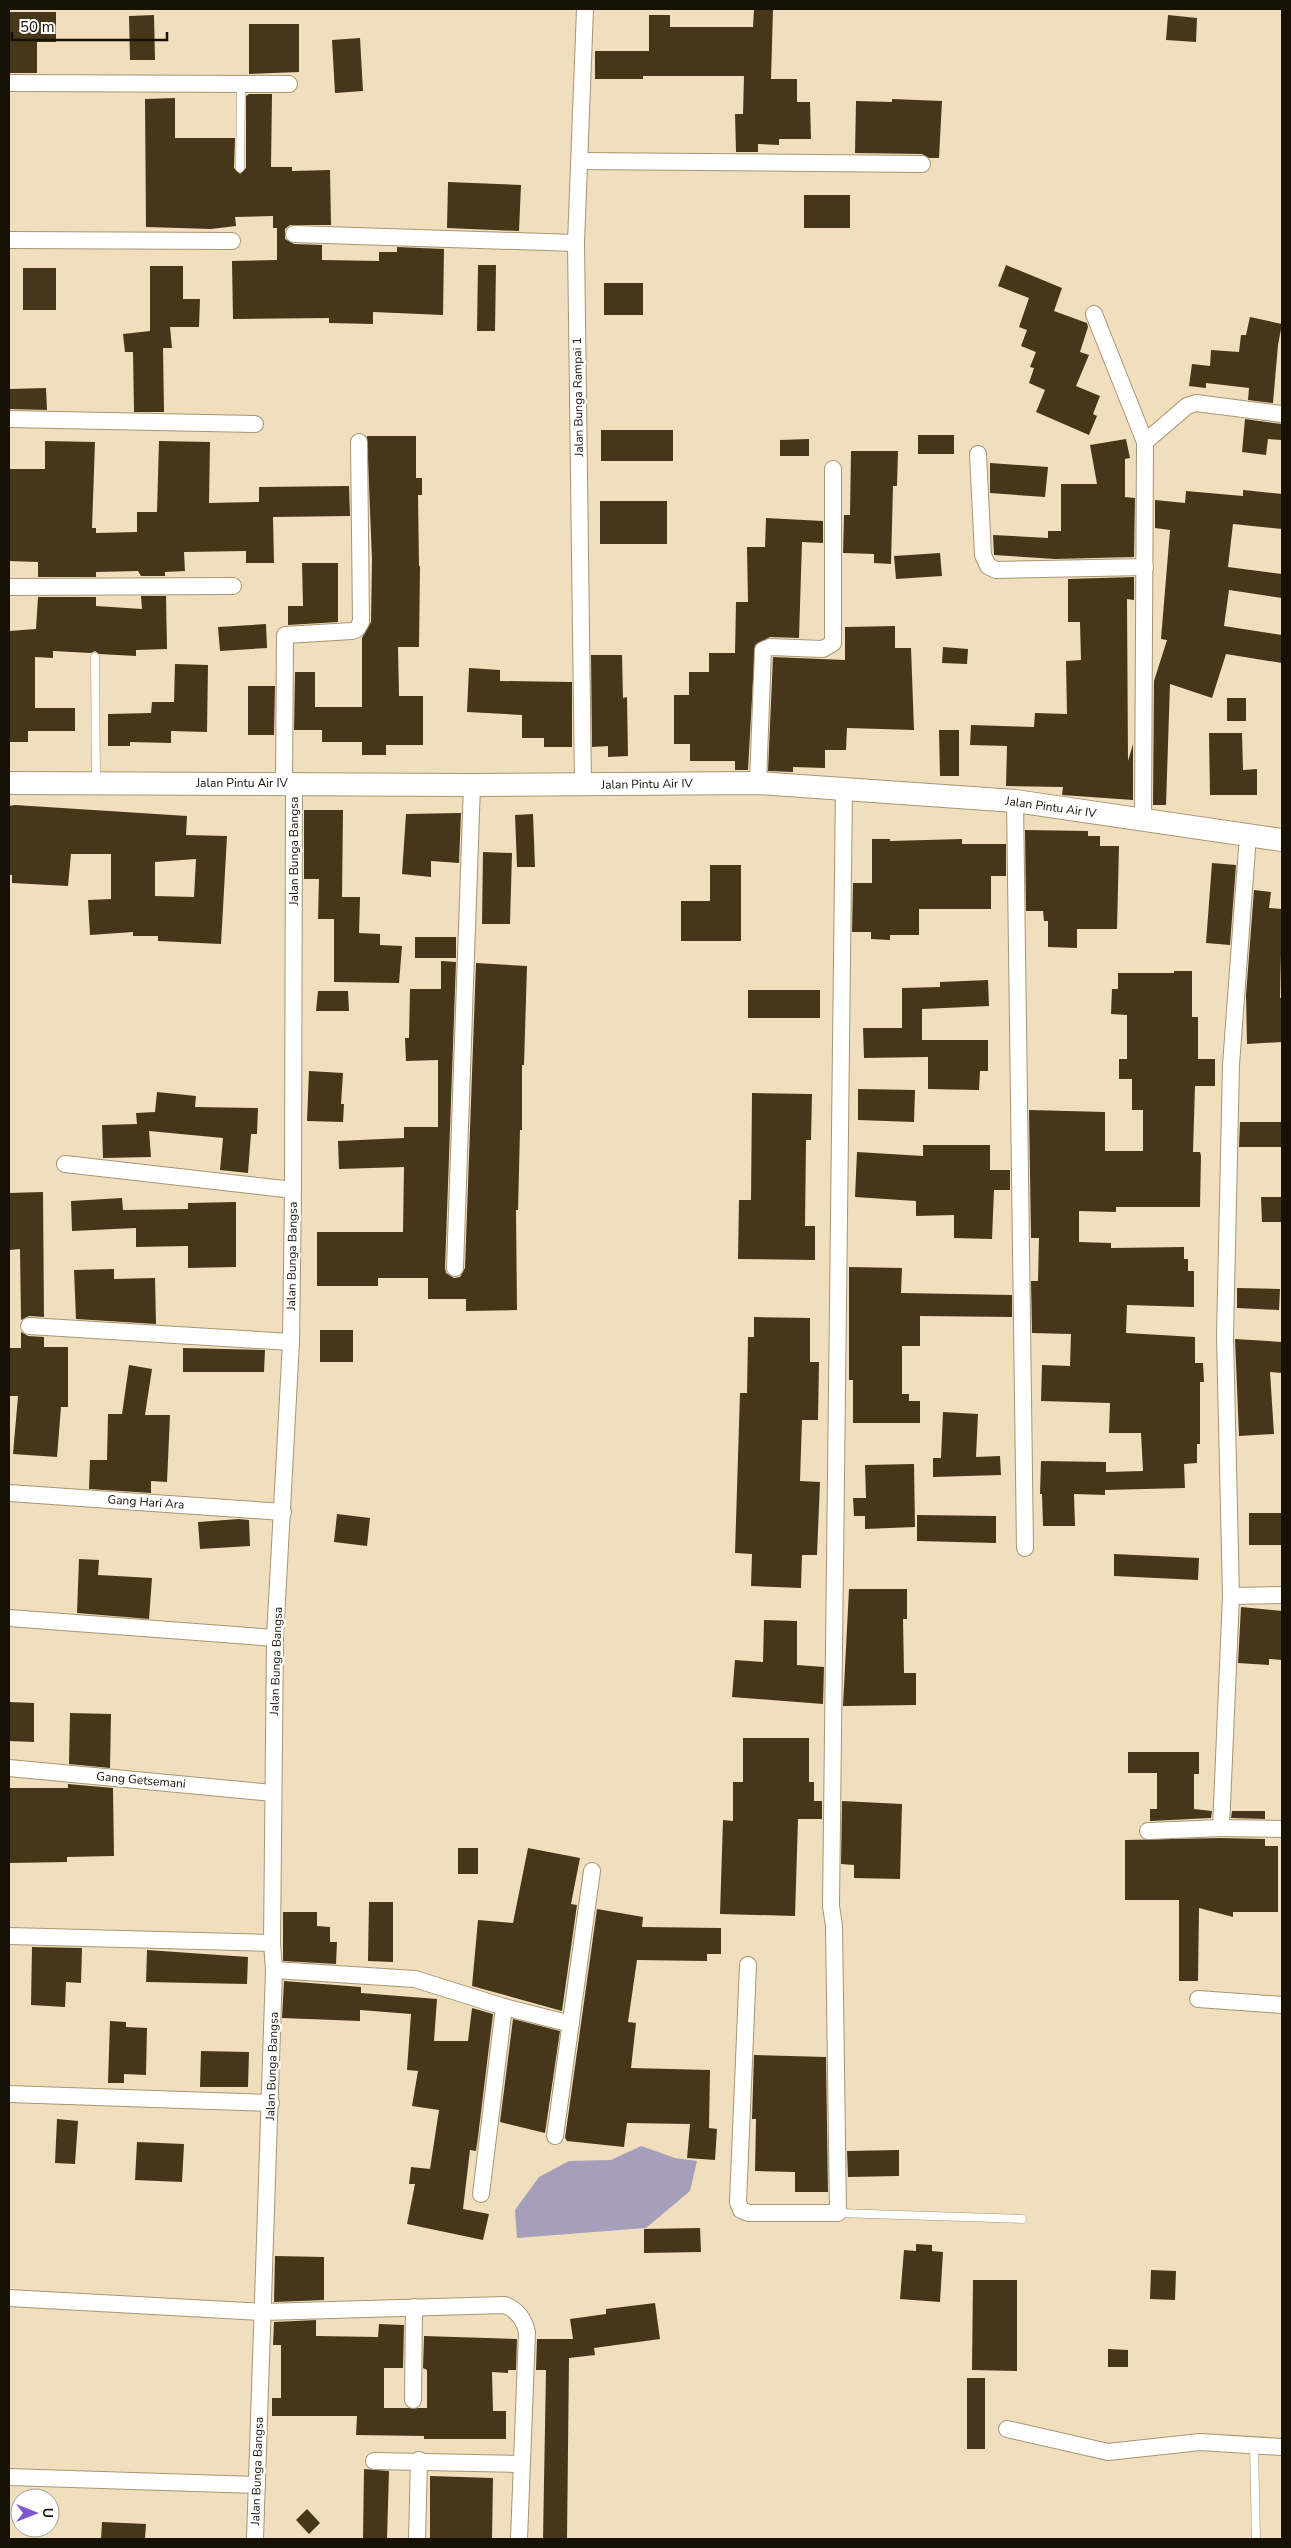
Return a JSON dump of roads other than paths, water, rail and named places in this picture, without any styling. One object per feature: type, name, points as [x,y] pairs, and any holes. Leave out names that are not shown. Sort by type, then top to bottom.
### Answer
[{"type":"main road","name":"Jalan Pintu Air IV","points":[[9,783],[472,785],[758,783],[844,787],[1014,801],[1282,840]]},
{"type":"street","name":"Jalan Bunga Rampai 1","points":[[583,784],[576,243],[585,9]]},
{"type":"street","points":[[9,83],[289,84]]},
{"type":"street","points":[[580,161],[922,164]]},
{"type":"street","points":[[294,234],[576,243]]},
{"type":"street","points":[[9,240],[232,241]]},
{"type":"street","points":[[1094,314],[1145,442],[1143,821]]},
{"type":"street","points":[[1145,442],[1183,410],[1196,403],[1282,414]]},
{"type":"street","points":[[9,419],[255,424]]},
{"type":"street","name":"Jalan Bunga Bangsa","points":[[255,2539],[274,1970],[272,1943],[275,1638],[291,1342],[294,1190],[289,783],[285,635],[352,631],[357,629],[361,622],[359,442]]},
{"type":"street","points":[[978,454],[983,555],[988,566],[996,570],[1145,567]]},
{"type":"street","points":[[758,783],[763,650],[770,647],[823,649],[833,643],[833,469]]},
{"type":"street","points":[[9,587],[232,586]]},
{"type":"street","points":[[455,1268],[472,785]]},
{"type":"street","points":[[748,1965],[738,2202],[741,2210],[749,2213],[838,2213],[834,1926],[831,1906],[844,787]]},
{"type":"street","points":[[1014,801],[1026,1548]]},
{"type":"street","points":[[1221,1828],[1231,1596],[1225,1336],[1230,1094],[1248,836]]},
{"type":"street","points":[[65,1164],[294,1190]]},
{"type":"street","points":[[29,1326],[291,1342]]},
{"type":"street","name":"Gang Hari Ara","points":[[9,1493],[282,1512]]},
{"type":"street","points":[[1231,1596],[1282,1596]]},
{"type":"street","points":[[9,1618],[275,1638]]},
{"type":"street","name":"Gang Getsemani","points":[[9,1768],[273,1793]]},
{"type":"street","points":[[1148,1831],[1221,1828],[1282,1829]]},
{"type":"street","points":[[555,2136],[592,1871]]},
{"type":"street","points":[[9,1936],[272,1943]]},
{"type":"street","points":[[274,1970],[415,1979],[504,2007],[572,2024]]},
{"type":"street","points":[[1198,1999],[1282,2005]]},
{"type":"street","points":[[481,2194],[504,2007]]},
{"type":"street","points":[[9,2094],[271,2103]]},
{"type":"street","points":[[9,2298],[263,2312],[505,2305],[521,2316],[527,2332],[520,2464],[520,2539]]},
{"type":"street","points":[[413,2400],[414,2307]]},
{"type":"street","points":[[1007,2429],[1108,2452],[1200,2442],[1282,2447]]},
{"type":"street","points":[[374,2461],[420,2460],[520,2464]]},
{"type":"street","points":[[417,2539],[420,2460]]},
{"type":"street","points":[[9,2477],[257,2485]]},
{"type":"lane","points":[[240,168],[241,84]]},
{"type":"lane","points":[[95,656],[96,783]]},
{"type":"lane","points":[[838,2213],[1022,2220]]},
{"type":"lane","points":[[1254,2445],[1256,2539]]}]
